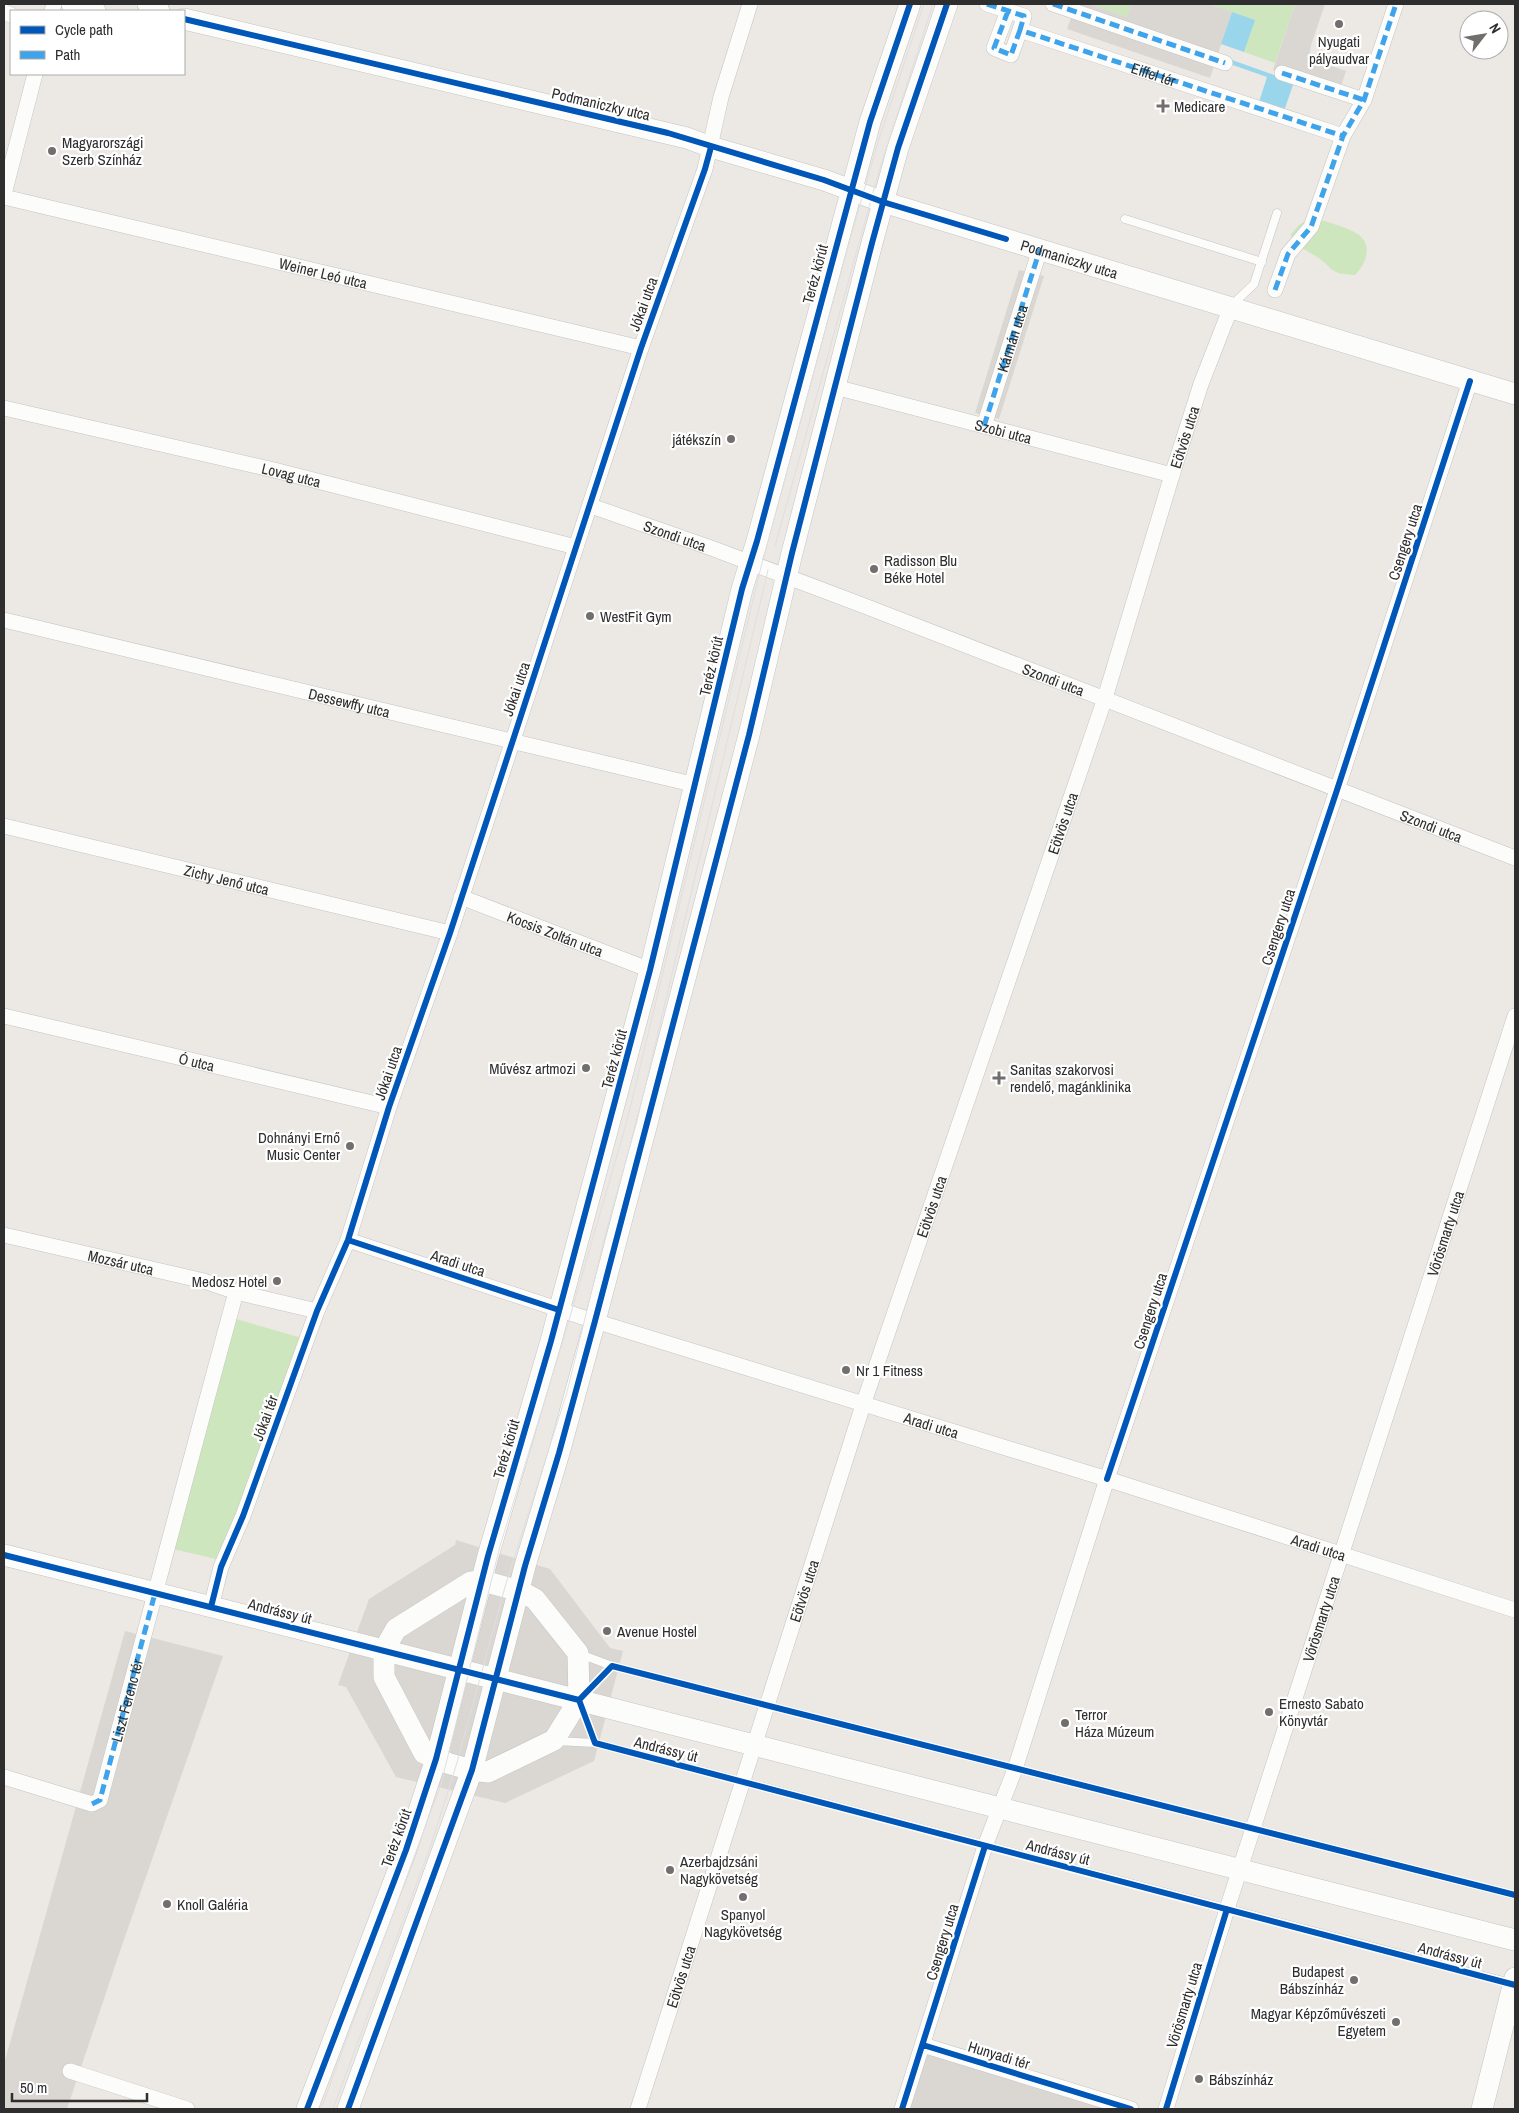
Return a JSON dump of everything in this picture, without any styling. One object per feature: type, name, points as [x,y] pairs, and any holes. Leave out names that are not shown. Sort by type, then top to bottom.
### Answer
[{"type":"main road","points":[[72,4],[92,10]]},
{"type":"main road","name":"Teréz körút","points":[[306,2109],[406,1850],[436,1759],[650,970],[742,589],[870,122],[910,4]]},
{"type":"main road","points":[[348,2109],[472,1770],[495,1679],[595,1321],[749,735],[787,577],[898,148],[947,4]]},
{"type":"main road","name":"Podmaniczky utca","points":[[185,19],[668,133],[809,175],[884,202],[1515,394]]},
{"type":"main road","name":"Andrássy út","points":[[4,1555],[753,1744],[1515,1940]]},
{"type":"main road","points":[[483,1581],[520,1591],[536,1599],[578,1654],[579,1700],[554,1740],[488,1772],[472,1770],[436,1759],[424,1752],[384,1677],[384,1650],[396,1629],[470,1582],[483,1581]]},
{"type":"main road","points":[[1482,2109],[1515,1982]]},
{"type":"street","name":"Jókai utca","points":[[348,1240],[389,1107],[450,933],[591,506],[641,348],[705,169],[721,97],[750,4]]},
{"type":"street","points":[[987,4],[1024,16],[1011,55],[1001,54],[994,48],[1008,11]]},
{"type":"street","points":[[1054,4],[1225,63]]},
{"type":"street","points":[[1275,290],[1288,254],[1311,227],[1343,136],[1364,100],[1396,4]]},
{"type":"street","name":"Eiffel tér","points":[[1020,30],[1343,136]]},
{"type":"street","points":[[1282,73],[1364,100]]},
{"type":"street","points":[[4,194],[35,75]]},
{"type":"street","name":"Weiner Leó utca","points":[[4,198],[641,348]]},
{"type":"street","name":"Kármán utca","points":[[984,426],[1040,249]]},
{"type":"street","name":"Eötvös utca","points":[[638,2109],[753,1744],[863,1405],[1106,698],[1201,384],[1231,307]]},
{"type":"street","name":"Csengery utca","points":[[923,2045],[985,1846],[1015,1769],[1106,1479],[1337,790],[1470,381]]},
{"type":"street","name":"Szobi utca","points":[[836,387],[1172,475]]},
{"type":"street","name":"Lovag utca","points":[[4,408],[274,470],[576,547]]},
{"type":"street","name":"Szondi utca","points":[[591,506],[750,563],[1106,698],[1337,790],[1515,858]]},
{"type":"street","name":"Dessewffy utca","points":[[4,620],[696,785]]},
{"type":"street","name":"Zichy Jenő utca","points":[[4,826],[450,933]]},
{"type":"street","name":"Kocsis Zoltán utca","points":[[461,897],[650,970]]},
{"type":"street","name":"Ó utca","points":[[4,1016],[389,1107]]},
{"type":"street","name":"Vörösmarty utca","points":[[1166,2109],[1239,1870],[1515,1016]]},
{"type":"street","name":"Mozsár utca","points":[[4,1235],[204,1281],[236,1292]]},
{"type":"street","name":"Aradi utca","points":[[348,1240],[559,1310],[1106,1479],[1515,1610]]},
{"type":"street","name":"Jókai tér","points":[[211,1606],[221,1567],[243,1516],[317,1311],[348,1240]]},
{"type":"street","points":[[155,1593],[236,1292],[317,1311]]},
{"type":"street","name":"Liszt Ferenc tér","points":[[4,1777],[92,1804],[100,1800],[155,1593]]},
{"type":"street","points":[[902,2109],[923,2045]]},
{"type":"street","name":"Hunyadi tér","points":[[923,2045],[1131,2109]]},
{"type":"street","points":[[70,2072],[186,2109]]},
{"type":"lane","points":[[1231,307],[1254,284],[1277,213]]},
{"type":"lane","points":[[1125,219],[1262,262]]},
{"type":"lane","points":[[578,1654],[612,1666],[1515,1895]]},
{"type":"lane","name":"Andrássy út","points":[[554,1740],[595,1744],[742,1781],[1227,1909],[1515,1982]]},
{"type":"green space","points":[[1090,4],[1131,4],[1127,17]]},
{"type":"green space","points":[[1208,4],[1295,4],[1275,63],[1244,52],[1254,20]]},
{"type":"green space","points":[[1312,217],[1350,230],[1363,239],[1367,250],[1365,260],[1355,275],[1335,271],[1292,239],[1291,234],[1299,225]]},
{"type":"green space","points":[[236,1319],[302,1338],[229,1562],[173,1549]]},
{"type":"shaded area","points":[[1076,4],[1090,4],[1127,17],[1131,4],[1208,4],[1232,12],[1210,78],[1067,29]]},
{"type":"shaded area","points":[[1295,4],[1325,4],[1311,45],[1309,58],[1346,71],[1339,92],[1273,70]]},
{"type":"shaded area","points":[[1019,270],[1044,276],[999,419],[975,413]]},
{"type":"shaded area","points":[[456,1540],[550,1569],[610,1648],[623,1651],[594,1761],[505,1803],[396,1777],[346,1687],[338,1685],[369,1599],[455,1545]]},
{"type":"shaded area","points":[[125,1631],[223,1656],[67,2109],[4,2109],[4,2064]]},
{"type":"shaded area","points":[[923,2045],[1131,2109],[902,2109]]},
{"type":"water","points":[[1232,12],[1255,20],[1244,52],[1221,44]]},
{"type":"water","points":[[1232,60],[1294,82],[1284,111],[1259,102],[1267,77],[1230,64]]},
{"type":"tram line","points":[[321,2109],[441,1784],[500,1546],[562,1344],[627,1121],[761,567],[878,142],[924,4]]},
{"type":"tram line","points":[[775,546],[879,171],[933,4]]},
{"type":"tram line","points":[[333,2109],[431,1845],[456,1766],[505,1587],[567,1392],[606,1232],[637,1121],[768,570]]},
{"type":"marked path","points":[[987,4],[1024,16],[1020,30],[1343,136]]},
{"type":"marked path","points":[[1053,4],[1225,63]]},
{"type":"marked path","points":[[1275,290],[1288,254],[1311,227],[1343,136],[1364,100],[1396,4]]},
{"type":"marked path","points":[[1008,11],[994,48],[1011,55],[1020,30]]},
{"type":"marked path","points":[[1282,73],[1364,100]]},
{"type":"marked path","points":[[984,426],[1040,249]]},
{"type":"marked path","points":[[92,1804],[100,1800],[155,1593]]},
{"type":"cycle path","points":[[307,2109],[406,1850],[436,1759],[488,1556],[551,1341],[650,970],[742,589],[757,541],[870,122],[910,4]]},
{"type":"cycle path","points":[[348,2109],[472,1770],[525,1566],[559,1453],[595,1321],[749,735],[792,553],[872,243],[898,148],[947,4]]},
{"type":"cycle path","points":[[185,19],[668,133],[824,180],[883,202],[1006,239]]},
{"type":"cycle path","points":[[211,1607],[221,1567],[243,1516],[317,1311],[348,1240],[389,1107],[450,933],[641,348],[705,169],[711,147]]},
{"type":"cycle path","points":[[1107,1479],[1337,790],[1470,381]]},
{"type":"cycle path","points":[[348,1240],[559,1310]]},
{"type":"cycle path","points":[[4,1555],[579,1700]]},
{"type":"cycle path","points":[[579,1700],[612,1666],[1515,1895]]},
{"type":"cycle path","points":[[579,1700],[595,1743],[1515,1985]]},
{"type":"cycle path","points":[[902,2109],[985,1846]]},
{"type":"cycle path","points":[[1166,2109],[1227,1909]]},
{"type":"cycle path","points":[[923,2045],[1131,2109]]},
{"type":"place","name":"Nyugati pályaudvar","points":[[1339,24]]},
{"type":"place","name":"Medicare","points":[[1163,106]]},
{"type":"place","name":"Magyarországi Szerb Színház","points":[[52,151]]},
{"type":"place","name":"játékszín","points":[[731,439]]},
{"type":"place","name":"Radisson Blu Béke Hotel","points":[[874,569]]},
{"type":"place","name":"WestFit Gym","points":[[590,616]]},
{"type":"place","name":"Művész artmozi","points":[[586,1068]]},
{"type":"place","name":"Sanitas szakorvosi rendelő, magánklinika","points":[[999,1078]]},
{"type":"place","name":"Dohnányi Ernő Music Center","points":[[350,1146]]},
{"type":"place","name":"Medosz Hotel","points":[[277,1281]]},
{"type":"place","name":"Nr 1 Fitness","points":[[846,1370]]},
{"type":"place","name":"Avenue Hostel","points":[[607,1631]]},
{"type":"place","name":"Ernesto Sabato Könyvtár","points":[[1269,1712]]},
{"type":"place","name":"Terror Háza Múzeum","points":[[1065,1723]]},
{"type":"place","name":"Azerbajdzsáni Nagykövetség","points":[[670,1870]]},
{"type":"place","name":"Spanyol Nagykövetség","points":[[743,1897]]},
{"type":"place","name":"Knoll Galéria","points":[[167,1904]]},
{"type":"place","name":"Budapest Bábszínház","points":[[1354,1980]]},
{"type":"place","name":"Magyar Képzőművészeti Egyetem","points":[[1396,2022]]},
{"type":"place","name":"Bábszínház","points":[[1199,2079]]}]
